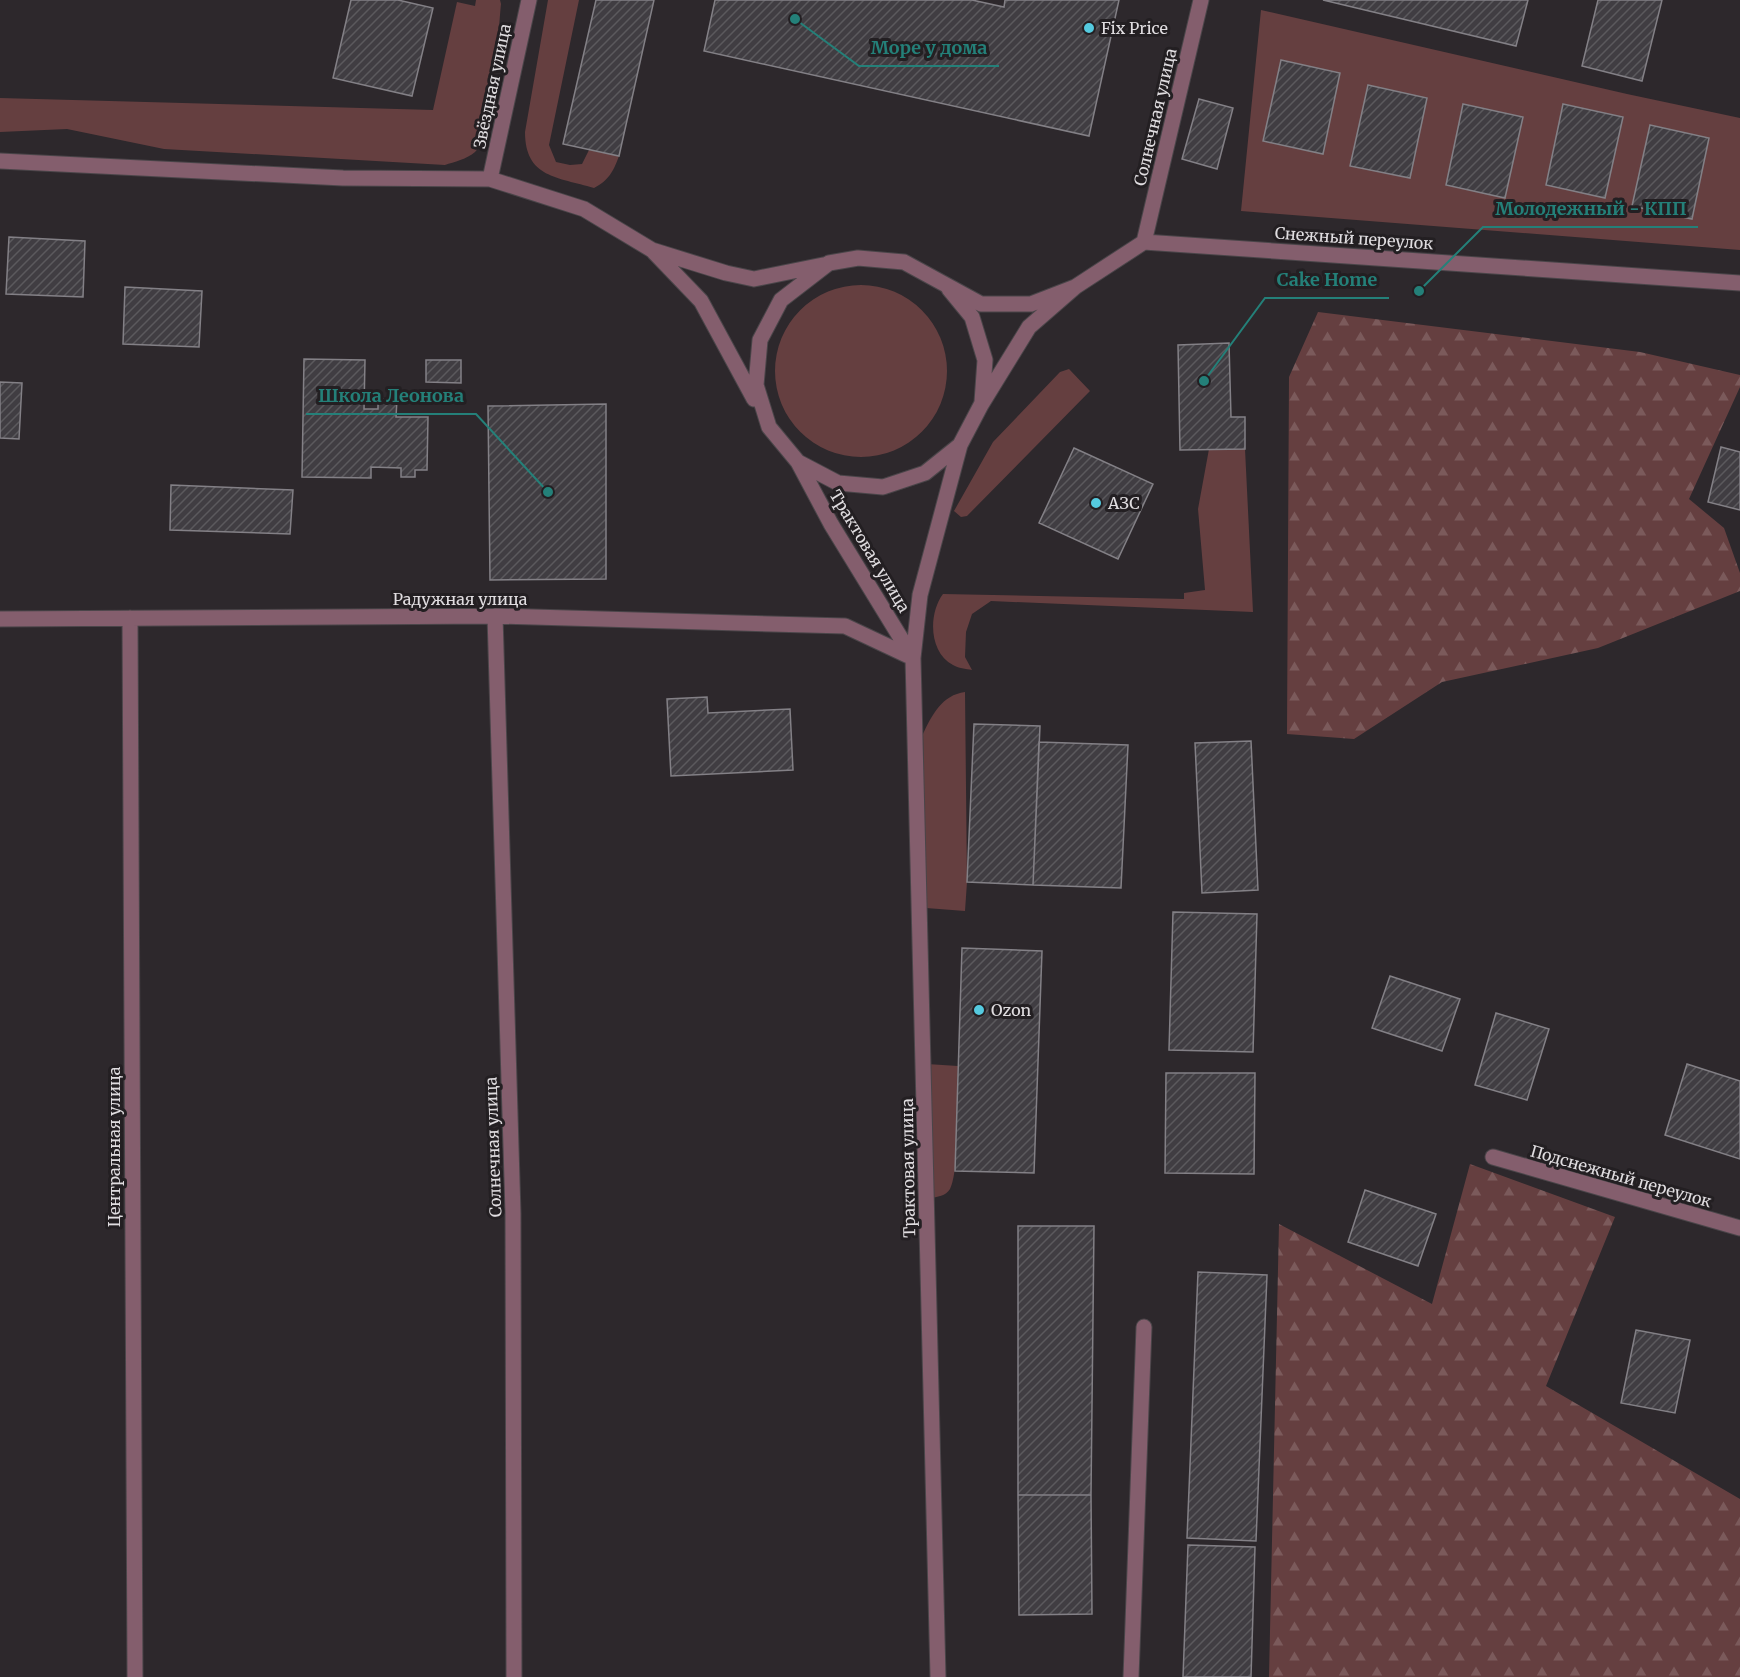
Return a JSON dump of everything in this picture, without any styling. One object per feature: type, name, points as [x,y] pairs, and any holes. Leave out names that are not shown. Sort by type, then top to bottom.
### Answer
[{"type":"street","name":"Звёздная улица","points":[[490,179],[529,0]]},
{"type":"street","name":"Солнечная улица","points":[[1144,242],[1201,0]]},
{"type":"street","points":[[0,160],[343,178],[490,179],[584,209],[652,250],[726,273],[754,279],[858,258],[904,262],[981,304],[1031,304],[1075,287]]},
{"type":"street","points":[[652,250],[701,301],[769,427],[798,462],[838,483],[883,487],[925,474],[960,445],[981,405],[1029,327],[1075,287],[1144,242]]},
{"type":"street","name":"Снежный переулок","points":[[1144,242],[1740,283]]},
{"type":"street","points":[[769,427],[756,385],[760,340],[781,300],[829,263]]},
{"type":"street","points":[[943,282],[972,317],[985,360],[981,405]]},
{"type":"street","name":"Трактовая улица","points":[[938,1677],[913,658],[920,595],[960,445]]},
{"type":"street","name":"Трактовая улица","points":[[798,462],[831,524],[913,658]]},
{"type":"street","name":"Солнечная улица","points":[[495,616],[513,1213],[514,1677]]},
{"type":"street","name":"Радужная улица","points":[[0,619],[495,616],[845,626],[913,658]]},
{"type":"street","name":"Центральная улица","points":[[130,618],[135,1677]]},
{"type":"street","name":"Подснежный переулок","points":[[1493,1157],[1740,1228]]},
{"type":"street","points":[[1131,1677],[1144,1327]]},
{"type":"green space","points":[[476,0],[500,0],[501,4],[491,106],[487,126],[475,152],[445,165],[164,149],[67,129],[0,132],[0,98],[433,110],[457,2],[475,6]]},
{"type":"green space","points":[[548,0],[579,0],[549,145],[556,162],[570,165],[582,164],[589,150],[619,156],[610,175],[594,188],[546,173],[537,167],[526,147],[525,132]]},
{"type":"green space","points":[[1261,10],[1740,118],[1740,250],[1241,211]]},
{"type":"green space","points":[[861,285],[894,292],[909,300],[921,311],[932,323],[940,338],[947,371],[940,404],[932,419],[921,431],[909,442],[894,450],[861,457],[828,450],[813,442],[801,431],[790,419],[782,404],[775,371],[782,338],[790,323],[801,311],[813,300],[828,292]]},
{"type":"green space","points":[[1318,312],[1640,352],[1740,375],[1740,387],[1689,499],[1724,528],[1740,573],[1740,591],[1598,648],[1442,682],[1354,739],[1287,734],[1289,377]]},
{"type":"green space","points":[[1069,369],[1090,391],[967,516],[961,517],[954,511],[993,442],[1060,372]]},
{"type":"green space","points":[[1209,449],[1245,449],[1253,612],[991,601],[972,614],[966,632],[965,657],[972,670],[955,666],[939,652],[935,643],[933,622],[938,602],[943,594],[1184,599],[1184,593],[1205,590],[1198,509]]},
{"type":"green space","points":[[965,692],[967,882],[965,911],[926,908],[923,734],[934,713],[944,702],[950,697]]},
{"type":"green space","points":[[927,1064],[958,1066],[957,1149],[953,1180],[946,1193],[930,1198]]},
{"type":"green space","points":[[1470,1164],[1615,1217],[1546,1386],[1740,1499],[1740,1677],[1269,1677],[1279,1224],[1432,1304]]},
{"type":"building","points":[[351,0],[398,0],[433,8],[412,96],[333,78]]},
{"type":"building","points":[[596,0],[654,0],[619,156],[563,144]]},
{"type":"building","points":[[715,0],[972,0],[1004,7],[1005,0],[1119,0],[1089,136],[704,51]]},
{"type":"building","points":[[1323,0],[1528,0],[1516,46]]},
{"type":"building","points":[[1598,0],[1662,0],[1642,81],[1582,66]]},
{"type":"building","points":[[1281,60],[1340,73],[1323,154],[1263,141]]},
{"type":"building","points":[[1368,85],[1427,98],[1410,178],[1350,166]]},
{"type":"building","points":[[1199,99],[1233,108],[1217,169],[1182,159]]},
{"type":"building","points":[[1463,104],[1523,117],[1505,198],[1446,185]]},
{"type":"building","points":[[1563,104],[1623,117],[1605,198],[1546,185]]},
{"type":"building","points":[[1650,125],[1709,138],[1692,219],[1632,206]]},
{"type":"building","points":[[9,237],[85,241],[83,297],[6,294]]},
{"type":"building","points":[[125,287],[202,291],[199,347],[123,344]]},
{"type":"building","points":[[1229,343],[1231,417],[1245,417],[1245,449],[1180,450],[1178,345]]},
{"type":"building","points":[[304,359],[365,360],[364,409],[378,409],[378,399],[397,399],[396,417],[428,417],[427,470],[415,470],[415,477],[401,477],[401,468],[371,467],[371,478],[302,477]]},
{"type":"building","points":[[426,360],[461,360],[461,383],[426,382]]},
{"type":"building","points":[[0,382],[22,383],[19,439],[0,438]]},
{"type":"building","points":[[606,404],[606,579],[490,580],[488,406]]},
{"type":"building","points":[[1721,447],[1740,452],[1740,510],[1708,502]]},
{"type":"building","name":"АЗС","points":[[1074,448],[1153,484],[1118,559],[1039,523]]},
{"type":"building","points":[[171,485],[293,490],[290,534],[170,530]]},
{"type":"building","points":[[707,697],[708,713],[790,709],[793,770],[671,776],[667,699]]},
{"type":"building","points":[[974,724],[1040,726],[1033,885],[967,882]]},
{"type":"building","points":[[1251,741],[1258,890],[1202,893],[1195,743]]},
{"type":"building","points":[[1039,742],[1128,745],[1121,888],[1033,885]]},
{"type":"building","points":[[1173,912],[1257,914],[1253,1052],[1169,1050]]},
{"type":"building","points":[[962,948],[1042,951],[1034,1173],[955,1171]]},
{"type":"building","points":[[1390,976],[1460,999],[1442,1051],[1372,1028]]},
{"type":"building","points":[[1496,1013],[1549,1029],[1527,1100],[1475,1085]]},
{"type":"building","points":[[1687,1064],[1740,1081],[1740,1159],[1665,1135]]},
{"type":"building","points":[[1166,1073],[1255,1073],[1254,1174],[1165,1173]]},
{"type":"building","points":[[1365,1190],[1436,1214],[1418,1266],[1348,1242]]},
{"type":"building","points":[[1018,1226],[1094,1226],[1091,1495],[1018,1495]]},
{"type":"building","points":[[1198,1272],[1267,1275],[1256,1541],[1187,1538]]},
{"type":"building","points":[[1636,1330],[1690,1340],[1675,1413],[1621,1403]]},
{"type":"building","points":[[1018,1495],[1091,1495],[1092,1614],[1019,1615]]},
{"type":"building","points":[[1188,1545],[1255,1547],[1251,1677],[1183,1677]]},
{"type":"place","name":"Море у дома","points":[[795,19]]},
{"type":"place","name":"Fix Price","points":[[1089,28]]},
{"type":"place","name":"Молодежный - КПП","points":[[1419,291]]},
{"type":"place","name":"Cake Home","points":[[1204,381]]},
{"type":"place","name":"Школа Леонова","points":[[548,492]]},
{"type":"place","name":"АЗС","points":[[1096,503]]},
{"type":"place","name":"Ozon","points":[[979,1010]]}]
